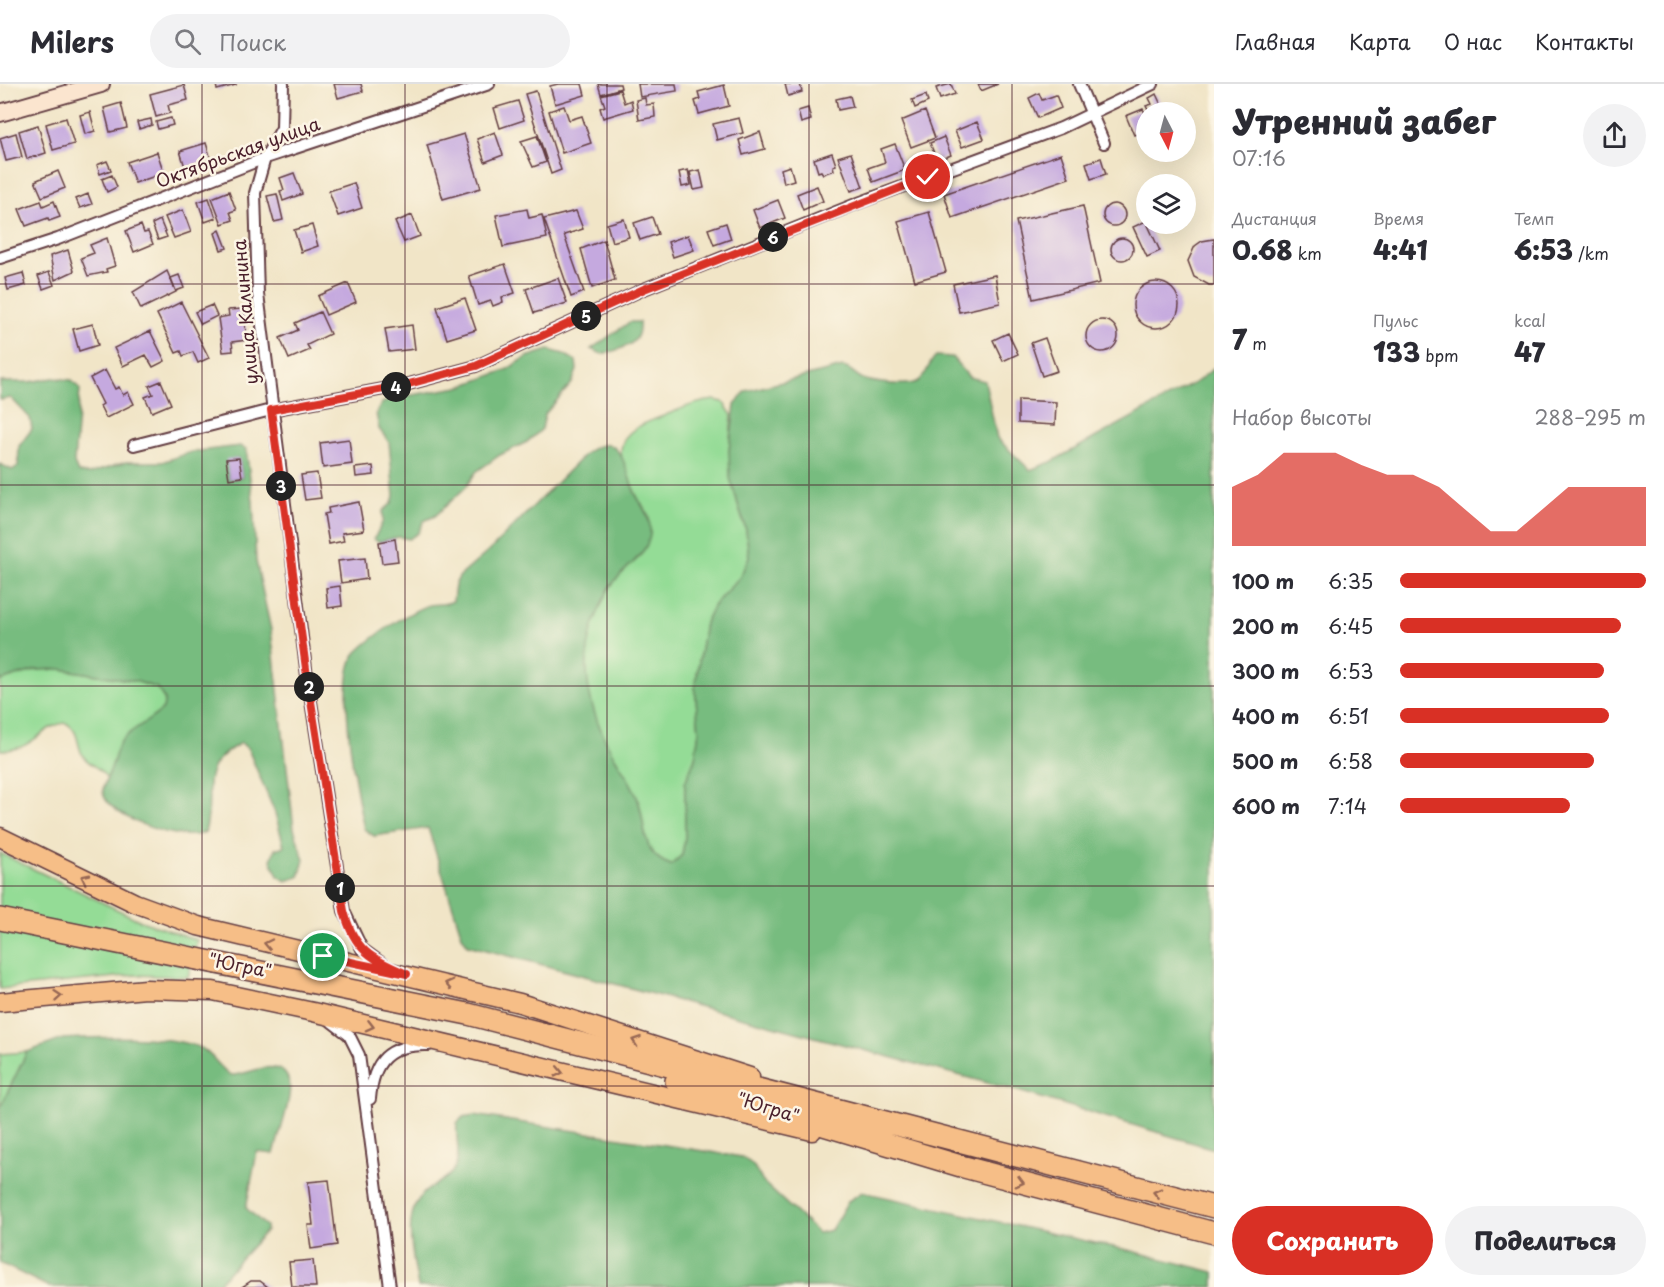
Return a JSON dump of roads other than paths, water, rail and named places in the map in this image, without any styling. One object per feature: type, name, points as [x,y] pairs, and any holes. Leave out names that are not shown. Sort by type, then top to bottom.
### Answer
[{"type":"highway","name":"\"Югра\"","points":[[0,919],[323,982],[480,1016],[1214,1207]]},
{"type":"highway","name":"\"Югра\"","points":[[323,982],[615,1063],[964,1167],[1214,1233]]},
{"type":"main road","points":[[0,837],[135,903],[198,926],[407,974],[567,1016],[676,1055],[973,1144]]},
{"type":"main road","points":[[0,1002],[118,991],[187,988],[251,998],[964,1167]]},
{"type":"street","points":[[0,113],[101,84]]},
{"type":"street","name":"улица Калинина","points":[[284,84],[282,128],[265,158],[257,182],[254,211],[256,278],[271,410],[307,676],[347,922],[356,941],[367,955],[407,974]]},
{"type":"street","name":"Октябрьская улица","points":[[0,258],[58,239],[265,158],[489,84]]},
{"type":"street","points":[[1079,84],[1104,143]]},
{"type":"street","points":[[134,445],[271,410],[405,385],[476,366],[644,289],[1091,114],[1154,84]]},
{"type":"street","points":[[313,1012],[341,1027],[356,1047],[368,1117],[390,1287]]},
{"type":"street","points":[[368,1117],[374,1070],[386,1056],[407,1047],[456,1047]]}]
